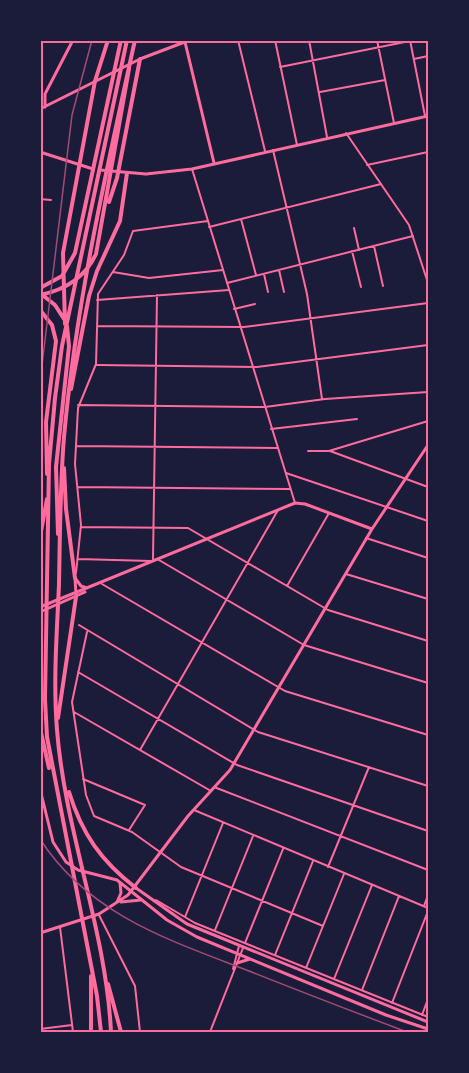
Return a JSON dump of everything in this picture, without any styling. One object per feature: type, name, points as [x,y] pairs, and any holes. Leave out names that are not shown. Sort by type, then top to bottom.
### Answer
[{"type":"highway","points":[[65,333],[62,256],[95,81],[108,40]]},
{"type":"highway","points":[[40,292],[64,273],[73,260],[81,235],[119,40]]},
{"type":"highway","points":[[101,1032],[97,996],[48,750],[45,712],[49,483],[52,417],[65,333],[127,40]]},
{"type":"highway","points":[[40,292],[59,290],[76,280],[90,266],[97,252],[135,40]]},
{"type":"highway","points":[[106,211],[116,184],[140,59]]},
{"type":"highway","points":[[111,1032],[104,974],[62,766],[56,701],[63,456],[68,398],[87,267],[115,123],[132,63]]},
{"type":"highway","points":[[68,398],[76,369],[89,296],[97,271],[120,221],[125,173]]},
{"type":"highway","points":[[40,292],[55,305],[64,320],[69,337],[57,458],[60,546]]},
{"type":"highway","points":[[40,310],[51,322],[56,343],[46,422],[45,464],[49,483]]},
{"type":"highway","points":[[63,456],[66,509],[75,578]]},
{"type":"highway","points":[[40,537],[49,490]]},
{"type":"highway","points":[[58,740],[59,703],[76,595]]},
{"type":"highway","points":[[40,728],[61,814]]},
{"type":"highway","points":[[62,766],[76,816],[86,837],[108,865],[134,890]]},
{"type":"highway","points":[[87,945],[93,994],[91,1032]]},
{"type":"highway","points":[[104,974],[121,1032]]},
{"type":"main road","points":[[45,107],[45,94],[73,40]]},
{"type":"main road","points":[[40,110],[140,59],[190,40]]},
{"type":"main road","points":[[185,42],[214,163]]},
{"type":"main road","points":[[40,153],[89,168],[146,174],[192,169],[427,116]]},
{"type":"main road","points":[[40,933],[100,913],[134,890],[194,810],[236,764],[366,538],[429,445]]},
{"type":"main road","points":[[40,607],[76,595],[295,503],[372,529]]},
{"type":"main road","points":[[75,578],[82,586],[92,588]]},
{"type":"main road","points":[[75,578],[76,595]]},
{"type":"main road","points":[[40,612],[70,597]]},
{"type":"main road","points":[[40,789],[52,839],[64,860],[78,870],[119,882],[143,893],[184,922],[241,947],[429,1019]]},
{"type":"main road","points":[[117,903],[122,891],[119,882]]},
{"type":"main road","points":[[134,890],[144,901],[185,931],[386,1015],[429,1029]]},
{"type":"main road","points":[[117,903],[132,900],[144,901]]},
{"type":"main road","points":[[235,962],[252,960]]},
{"type":"street","points":[[238,40],[265,152]]},
{"type":"street","points":[[275,40],[297,145]]},
{"type":"street","points":[[309,40],[327,137]]},
{"type":"street","points":[[377,40],[394,123]]},
{"type":"street","points":[[280,67],[410,41],[427,116]]},
{"type":"street","points":[[414,59],[429,56]]},
{"type":"street","points":[[320,92],[386,80]]},
{"type":"street","points":[[346,133],[409,225],[429,283]]},
{"type":"street","points":[[273,150],[311,318],[322,399]]},
{"type":"street","points":[[367,165],[429,152]]},
{"type":"street","points":[[192,169],[295,503]]},
{"type":"street","points":[[209,227],[381,184]]},
{"type":"street","points":[[40,199],[51,200]]},
{"type":"street","points":[[241,219],[256,275]]},
{"type":"street","points":[[75,578],[81,527],[76,446],[78,405],[96,365],[97,300],[125,252],[133,231],[208,221]]},
{"type":"street","points":[[354,228],[359,250]]},
{"type":"street","points":[[226,283],[413,236]]},
{"type":"street","points":[[374,246],[383,286]]},
{"type":"street","points":[[352,251],[362,287]]},
{"type":"street","points":[[112,272],[149,278],[223,270]]},
{"type":"street","points":[[279,270],[284,292]]},
{"type":"street","points":[[264,273],[268,292]]},
{"type":"street","points":[[97,300],[229,290]]},
{"type":"street","points":[[78,559],[153,562],[157,294]]},
{"type":"street","points":[[97,326],[240,328],[429,303]]},
{"type":"street","points":[[234,309],[255,304]]},
{"type":"street","points":[[96,365],[252,367],[429,345]]},
{"type":"street","points":[[78,405],[265,407],[322,399],[429,392]]},
{"type":"street","points":[[271,429],[357,419]]},
{"type":"street","points":[[308,451],[328,451],[429,421]]},
{"type":"street","points":[[76,446],[278,448]]},
{"type":"street","points":[[328,451],[429,487]]},
{"type":"street","points":[[285,473],[429,521]]},
{"type":"street","points":[[78,487],[290,489]]},
{"type":"street","points":[[140,750],[278,510]]},
{"type":"street","points":[[287,586],[329,513]]},
{"type":"street","points":[[81,527],[186,528],[326,609],[429,640]]},
{"type":"street","points":[[366,538],[429,558]]},
{"type":"street","points":[[159,560],[304,645],[429,683]]},
{"type":"street","points":[[346,574],[429,599]]},
{"type":"street","points":[[102,584],[279,687],[338,708],[429,735]]},
{"type":"street","points":[[79,625],[87,632],[255,731],[429,786]]},
{"type":"street","points":[[87,632],[73,692],[83,779],[93,814],[99,819],[129,830],[179,866],[323,926]]},
{"type":"street","points":[[77,671],[236,764],[429,831]]},
{"type":"street","points":[[74,712],[211,791]]},
{"type":"street","points":[[328,867],[369,767]]},
{"type":"street","points":[[83,779],[145,805],[129,830]]},
{"type":"street","points":[[214,787],[429,870]]},
{"type":"street","points":[[194,810],[429,909],[392,1003]]},
{"type":"street","points":[[185,917],[223,823]]},
{"type":"street","points":[[215,930],[253,836]]},
{"type":"street","points":[[245,943],[283,849]]},
{"type":"street","points":[[275,955],[313,861]]},
{"type":"street","points":[[306,968],[344,873]]},
{"type":"street","points":[[334,979],[372,885]]},
{"type":"street","points":[[143,893],[185,917],[429,1019]]},
{"type":"street","points":[[424,906],[429,895]]},
{"type":"street","points":[[362,990],[399,896]]},
{"type":"street","points":[[100,913],[135,986],[140,1032]]},
{"type":"street","points":[[60,927],[73,1032]]},
{"type":"street","points":[[209,1032],[241,947]]},
{"type":"street","points":[[422,1015],[429,999]]},
{"type":"street","points":[[40,1029],[72,1025]]},
{"type":"railway","points":[[40,382],[72,115],[92,40]]},
{"type":"railway","points":[[40,839],[60,865],[82,887],[133,922],[189,948],[407,1032]]}]
